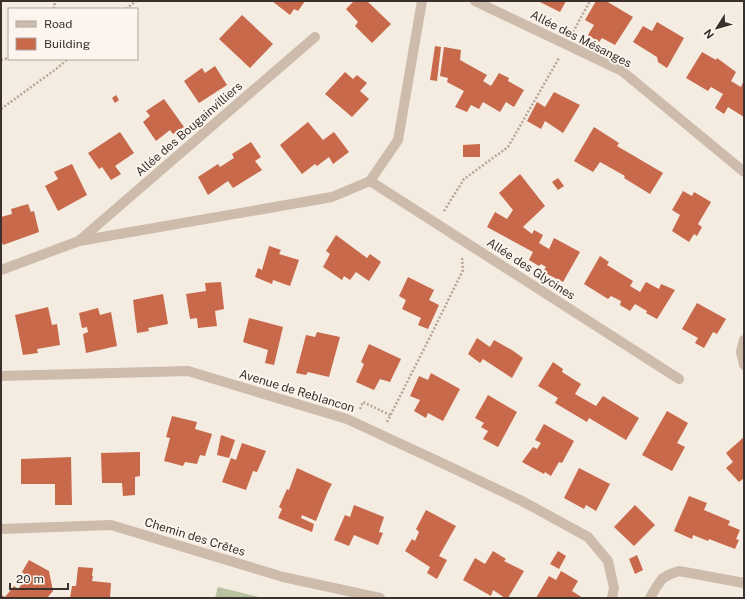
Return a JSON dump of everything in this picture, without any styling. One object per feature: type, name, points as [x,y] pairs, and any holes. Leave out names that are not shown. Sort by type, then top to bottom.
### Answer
[{"type":"street","points":[[1,270],[80,241],[332,197],[370,181],[398,140],[422,1]]},
{"type":"street","name":"Allée des Mésanges","points":[[475,1],[622,71],[744,172]]},
{"type":"street","name":"Allée des Bougainvilliers","points":[[80,241],[315,38]]},
{"type":"street","name":"Allée des Glycines","points":[[370,181],[679,379]]},
{"type":"street","points":[[744,340],[741,352],[744,365]]},
{"type":"street","name":"Avenue de Reblancon","points":[[1,376],[188,371],[347,419],[522,501],[588,537],[608,561],[614,588],[612,598]]},
{"type":"street","name":"Chemin des Crêtes","points":[[1,529],[111,525],[282,577],[380,598]]},
{"type":"street","points":[[650,598],[662,579],[679,571],[744,583]]},
{"type":"path","points":[[127,8],[136,1]]},
{"type":"path","points":[[448,204],[464,179],[508,147],[590,1]]},
{"type":"path","points":[[1,109],[67,60]]},
{"type":"path","points":[[380,434],[463,270],[460,238]]},
{"type":"path","points":[[354,422],[363,402],[390,415]]},
{"type":"green space","points":[[218,587],[263,598],[215,598]]},
{"type":"building","points":[[272,1],[305,1],[298,11],[294,9],[290,15]]},
{"type":"building","points":[[354,1],[367,1],[391,24],[372,43],[355,26],[358,22],[346,9]]},
{"type":"building","points":[[538,1],[566,1],[560,12]]},
{"type":"building","points":[[596,1],[606,1],[633,17],[615,45],[602,38],[599,42],[588,35],[594,25],[585,20]]},
{"type":"building","points":[[242,15],[273,44],[250,68],[219,39]]},
{"type":"building","points":[[657,22],[684,38],[667,68],[658,62],[657,57],[633,42],[643,26],[652,31]]},
{"type":"building","points":[[435,46],[441,47],[437,81],[430,80]]},
{"type":"building","points":[[444,47],[461,50],[460,60],[487,75],[483,81],[491,86],[499,73],[509,78],[508,81],[524,90],[514,107],[506,102],[500,112],[483,102],[479,109],[471,105],[467,112],[455,107],[464,91],[447,82],[448,78],[440,76]]},
{"type":"building","points":[[702,52],[716,60],[717,58],[736,72],[731,81],[741,87],[744,80],[744,117],[728,107],[724,114],[715,108],[723,94],[711,87],[708,91],[686,78]]},
{"type":"building","points":[[215,66],[227,85],[199,103],[184,81],[202,68],[205,73]]},
{"type":"building","points":[[345,72],[353,79],[357,75],[367,83],[360,91],[369,99],[352,117],[325,94]]},
{"type":"building","points":[[554,92],[580,105],[563,133],[545,121],[541,129],[527,121],[537,102],[545,107]]},
{"type":"building","points":[[116,95],[119,100],[115,103],[112,98]]},
{"type":"building","points":[[164,99],[184,127],[173,134],[170,130],[156,141],[143,122],[150,116],[146,111]]},
{"type":"building","points":[[308,122],[323,140],[334,132],[349,152],[333,164],[329,157],[317,166],[315,164],[302,174],[280,145]]},
{"type":"building","points":[[594,127],[619,143],[617,146],[663,173],[650,194],[624,178],[625,176],[600,162],[593,172],[574,161]]},
{"type":"building","points":[[120,132],[134,153],[115,166],[121,174],[111,180],[102,167],[99,169],[88,153]]},
{"type":"building","points":[[251,142],[261,157],[255,161],[262,170],[233,188],[228,181],[208,195],[198,177],[218,164],[220,167],[234,158],[232,154]]},
{"type":"building","points":[[480,144],[480,157],[463,157],[463,145]]},
{"type":"building","points":[[72,164],[87,195],[58,211],[45,186],[58,179],[54,172]]},
{"type":"building","points":[[520,174],[545,206],[523,227],[532,234],[534,230],[543,235],[539,243],[549,249],[554,238],[580,252],[563,282],[543,272],[546,267],[541,264],[539,266],[529,260],[533,252],[487,227],[495,212],[507,219],[513,210],[499,193]]},
{"type":"building","points":[[558,178],[564,186],[558,190],[552,182]]},
{"type":"building","points":[[683,191],[692,196],[694,192],[711,202],[698,224],[702,227],[697,236],[694,234],[689,242],[672,231],[680,215],[672,210]]},
{"type":"building","points":[[28,204],[31,212],[34,211],[39,232],[3,245],[1,240],[1,217],[12,214],[11,209]]},
{"type":"building","points":[[336,235],[367,258],[370,254],[381,262],[369,281],[356,272],[350,280],[344,276],[342,280],[323,267],[330,254],[326,251]]},
{"type":"building","points":[[269,246],[281,250],[279,254],[299,260],[290,286],[273,280],[272,284],[255,277],[258,268],[262,270]]},
{"type":"building","points":[[600,256],[609,262],[607,265],[633,281],[630,286],[640,292],[646,282],[659,289],[661,284],[675,290],[657,319],[646,313],[647,311],[635,304],[630,311],[620,305],[621,301],[611,296],[608,299],[584,284]]},
{"type":"building","points":[[408,277],[434,290],[429,300],[439,305],[428,329],[418,325],[421,318],[402,309],[406,300],[399,296]]},
{"type":"building","points":[[221,282],[224,309],[215,311],[217,326],[198,328],[197,318],[190,319],[186,294],[206,291],[205,283]]},
{"type":"building","points":[[163,294],[168,324],[148,328],[149,331],[137,333],[133,300]]},
{"type":"building","points":[[697,303],[726,319],[717,334],[713,332],[704,348],[695,343],[698,338],[682,329]]},
{"type":"building","points":[[48,307],[52,325],[57,324],[60,345],[37,349],[38,353],[23,355],[15,315]]},
{"type":"building","points":[[98,308],[100,315],[111,312],[117,346],[86,353],[83,334],[88,332],[87,327],[82,328],[79,313]]},
{"type":"building","points":[[249,318],[283,327],[274,365],[265,363],[268,350],[243,342]]},
{"type":"building","points":[[317,332],[340,337],[329,377],[308,372],[306,375],[296,373],[306,335],[315,337]]},
{"type":"building","points":[[477,338],[490,347],[494,340],[523,358],[512,378],[483,359],[480,363],[468,354]]},
{"type":"building","points":[[369,344],[401,359],[390,382],[380,379],[374,390],[356,382],[364,364],[361,362]]},
{"type":"building","points":[[553,362],[563,369],[562,372],[581,384],[575,394],[596,406],[603,396],[639,418],[626,440],[589,418],[587,422],[555,403],[558,398],[538,386]]},
{"type":"building","points":[[431,373],[460,389],[443,421],[428,413],[426,418],[414,411],[420,400],[410,396],[419,376],[428,380]]},
{"type":"building","points":[[488,395],[517,412],[498,447],[483,439],[488,431],[481,427],[484,423],[475,418]]},
{"type":"building","points":[[667,411],[688,423],[677,443],[685,447],[672,471],[642,455]]},
{"type":"building","points":[[172,416],[197,422],[195,429],[212,434],[205,456],[200,455],[197,464],[185,462],[183,466],[164,461],[170,438],[166,437]]},
{"type":"building","points":[[544,424],[574,441],[562,463],[559,462],[551,476],[545,472],[544,474],[522,462],[533,447],[537,449],[541,443],[535,440]]},
{"type":"building","points":[[221,435],[235,440],[229,458],[217,455]]},
{"type":"building","points":[[744,437],[744,478],[739,482],[726,468],[733,462],[726,453]]},
{"type":"building","points":[[242,443],[266,451],[257,472],[253,471],[246,490],[222,482],[231,458],[236,460]]},
{"type":"building","points":[[140,452],[140,476],[135,477],[135,495],[123,496],[122,483],[102,483],[101,453]]},
{"type":"building","points":[[71,457],[72,505],[55,505],[55,484],[21,484],[21,459]]},
{"type":"building","points":[[297,468],[332,484],[316,521],[302,515],[301,518],[314,524],[312,532],[278,518],[282,509],[279,507],[287,489],[289,490]]},
{"type":"building","points":[[579,468],[610,484],[596,511],[586,505],[584,509],[564,498]]},
{"type":"building","points":[[689,496],[707,503],[704,510],[730,521],[728,525],[740,530],[736,539],[739,540],[735,549],[709,539],[708,541],[693,535],[692,539],[674,531]]},
{"type":"building","points":[[354,505],[384,517],[379,532],[383,533],[378,545],[354,535],[349,546],[334,540],[345,515],[350,517]]},
{"type":"building","points":[[635,505],[655,525],[634,546],[614,527]]},
{"type":"building","points":[[426,510],[456,526],[439,556],[447,560],[437,579],[427,573],[430,567],[405,551],[412,539],[415,541],[419,532],[416,529]]},
{"type":"building","points":[[493,551],[506,559],[504,561],[524,571],[508,598],[505,598],[493,590],[491,596],[463,580],[475,558],[485,564]]},
{"type":"building","points":[[558,551],[566,556],[559,569],[550,564]]},
{"type":"building","points":[[637,555],[643,570],[635,574],[629,559]]},
{"type":"building","points":[[29,560],[49,571],[53,591],[47,598],[1,598],[1,595],[5,597],[14,586],[18,589],[28,577],[22,572]]},
{"type":"building","points":[[78,567],[93,568],[92,581],[111,583],[110,598],[70,598],[72,586],[76,586]]},
{"type":"building","points":[[561,571],[578,581],[572,591],[583,598],[536,598],[549,576],[556,580]]}]
